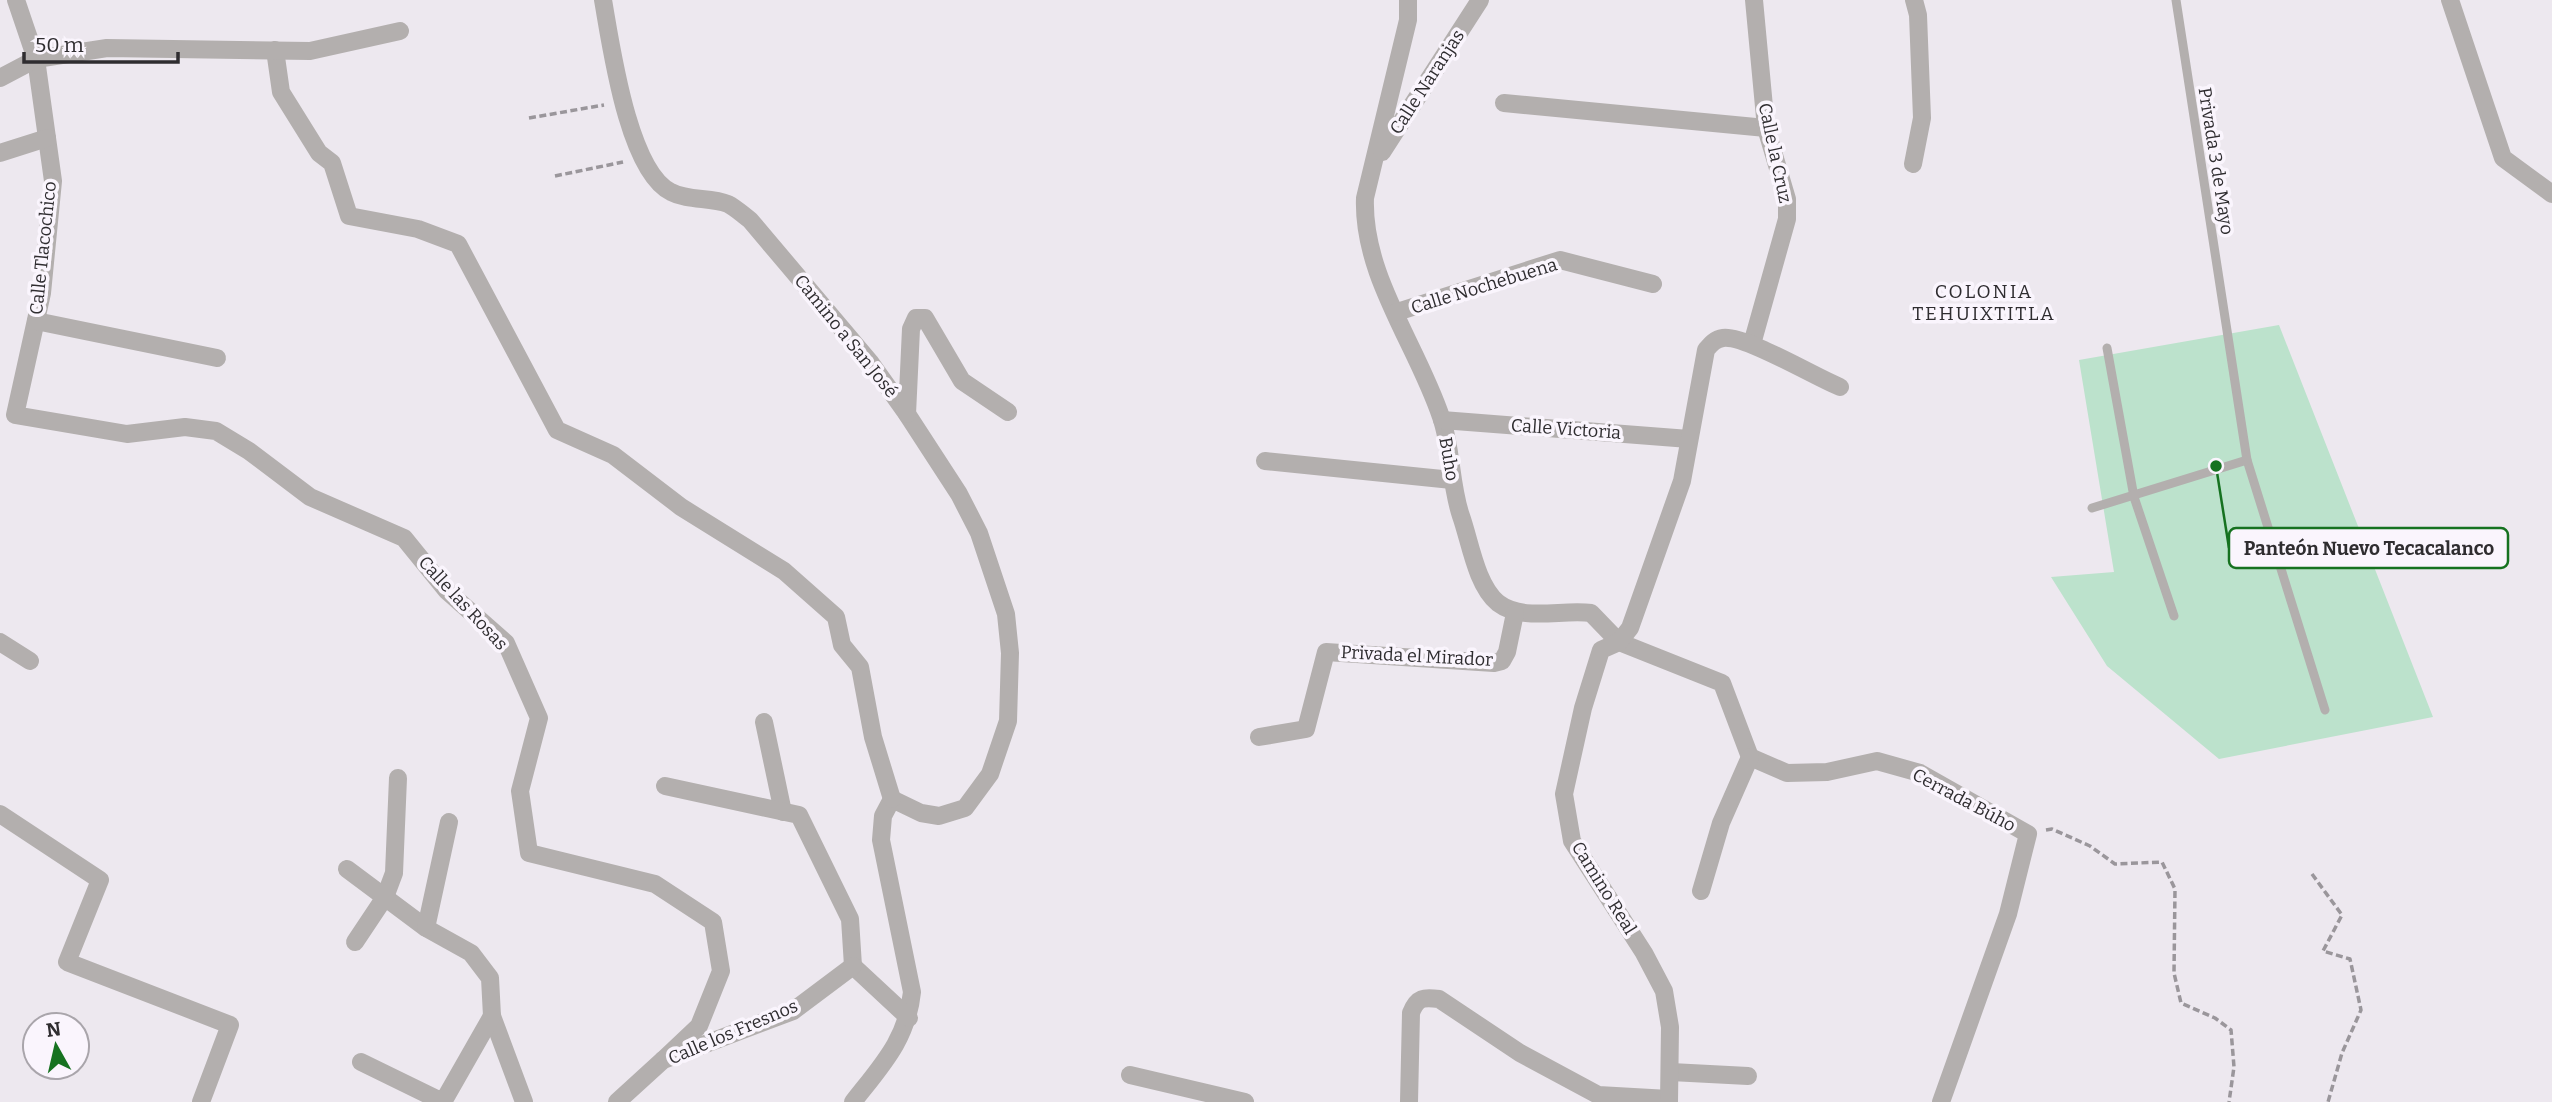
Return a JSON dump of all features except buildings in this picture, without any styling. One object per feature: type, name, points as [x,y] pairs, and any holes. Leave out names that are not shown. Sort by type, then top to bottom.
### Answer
[{"type":"street","name":"Calle Tlacochico","points":[[15,415],[41,293],[53,181],[36,59],[16,0]]},
{"type":"street","name":"Camino a San José","points":[[603,0],[623,101],[643,158],[654,179],[671,192],[728,204],[750,220],[870,362],[958,494],[979,533],[1006,614],[1010,653],[1008,721],[990,774],[965,808],[939,816],[930,815],[892,799]]},
{"type":"street","name":"Buho","points":[[1408,0],[1408,20],[1365,198],[1367,239],[1442,420],[1452,480],[1483,581],[1496,601],[1515,612]]},
{"type":"street","name":"Calle Naranjas","points":[[1374,164],[1480,0]]},
{"type":"street","name":"Calle la Cruz","points":[[1752,344],[1787,219],[1787,199],[1766,128],[1754,0]]},
{"type":"street","points":[[1913,164],[1922,118],[1918,15],[1914,0]]},
{"type":"street","points":[[2449,0],[2503,158],[2552,194]]},
{"type":"street","points":[[0,78],[36,59],[107,48],[310,51],[400,31]]},
{"type":"street","points":[[275,50],[281,92],[319,153],[332,163],[349,216],[418,229],[458,244],[557,430],[613,456],[681,507],[784,571],[836,617],[842,645],[860,667],[873,737],[892,799],[883,816],[881,840],[912,992],[909,1018],[898,1044],[853,1102]]},
{"type":"street","points":[[1504,103],[1766,128]]},
{"type":"street","points":[[0,153],[47,138]]},
{"type":"street","name":"Calle Nochebuena","points":[[1397,312],[1560,260],[1653,284]]},
{"type":"street","points":[[906,414],[911,329],[916,318],[925,318],[962,381],[1008,412]]},
{"type":"street","points":[[36,321],[217,358]]},
{"type":"street","points":[[1619,642],[1630,628],[1682,481],[1706,350],[1712,342],[1725,337],[1752,344],[1840,387]]},
{"type":"street","name":"Calle las Rosas","points":[[15,415],[127,434],[185,427],[216,431],[249,451],[310,497],[404,538],[447,591],[506,643],[539,718],[520,791],[529,853],[655,884],[713,922],[722,971],[699,1026],[663,1060]]},
{"type":"street","name":"Calle Victoria","points":[[1442,420],[1689,439]]},
{"type":"street","points":[[1265,461],[1452,480]]},
{"type":"street","points":[[1515,612],[1591,612],[1619,642],[1722,683],[1750,757],[1721,823],[1701,891]]},
{"type":"street","name":"Privada el Mirador","points":[[1259,737],[1306,729],[1326,652],[1494,663],[1502,661],[1507,652],[1515,612]]},
{"type":"street","points":[[0,642],[30,662]]},
{"type":"street","name":"Camino Real","points":[[1619,642],[1601,650],[1583,708],[1564,794],[1572,841],[1644,953],[1664,991],[1671,1072],[1669,1101]]},
{"type":"street","points":[[764,722],[783,812]]},
{"type":"street","name":"Cerrada Búho","points":[[1750,757],[1787,774],[1827,772],[1877,761],[1920,773],[2028,834],[2008,914],[1941,1102]]},
{"type":"street","points":[[355,942],[385,897],[394,873],[398,778]]},
{"type":"street","points":[[665,786],[799,815],[850,919],[853,966],[909,1018]]},
{"type":"street","points":[[0,814],[100,880],[67,962],[230,1026],[201,1102]]},
{"type":"street","points":[[426,928],[449,822]]},
{"type":"street","points":[[347,869],[426,928],[471,953],[490,978],[492,1016],[524,1102]]},
{"type":"street","name":"Calle los Fresnos","points":[[617,1102],[663,1060],[793,1011],[853,966]]},
{"type":"street","points":[[1409,1102],[1411,1013],[1415,1003],[1424,997],[1439,999],[1520,1053],[1598,1095],[1669,1101]]},
{"type":"street","points":[[361,1062],[443,1101],[492,1016]]},
{"type":"street","points":[[1671,1072],[1748,1076]]},
{"type":"street","points":[[1130,1075],[1245,1102]]},
{"type":"lane","name":"Privada 3 de Mayo","points":[[2176,0],[2247,460],[2325,710]]},
{"type":"lane","points":[[2107,348],[2134,497],[2174,616]]},
{"type":"lane","points":[[2092,508],[2247,460]]},
{"type":"path","points":[[529,118],[623,101]]},
{"type":"path","points":[[555,176],[643,158]]},
{"type":"path","points":[[2028,834],[2052,829],[2090,846],[2115,864],[2162,862],[2175,888],[2174,973],[2181,1003],[2215,1017],[2231,1030],[2234,1067],[2229,1102]]},
{"type":"path","points":[[2312,874],[2342,915],[2323,951],[2350,959],[2361,1010],[2342,1053],[2328,1102]]},
{"type":"green space","points":[[2279,325],[2433,717],[2219,759],[2107,666],[2051,577],[2114,572],[2079,360]]},
{"type":"place","name":"Panteón Nuevo Tecacalanco","points":[[2216,466]]},
{"type":"district","name":"COLONIA TEHUIXTITLA","points":[[1984,302]]}]
